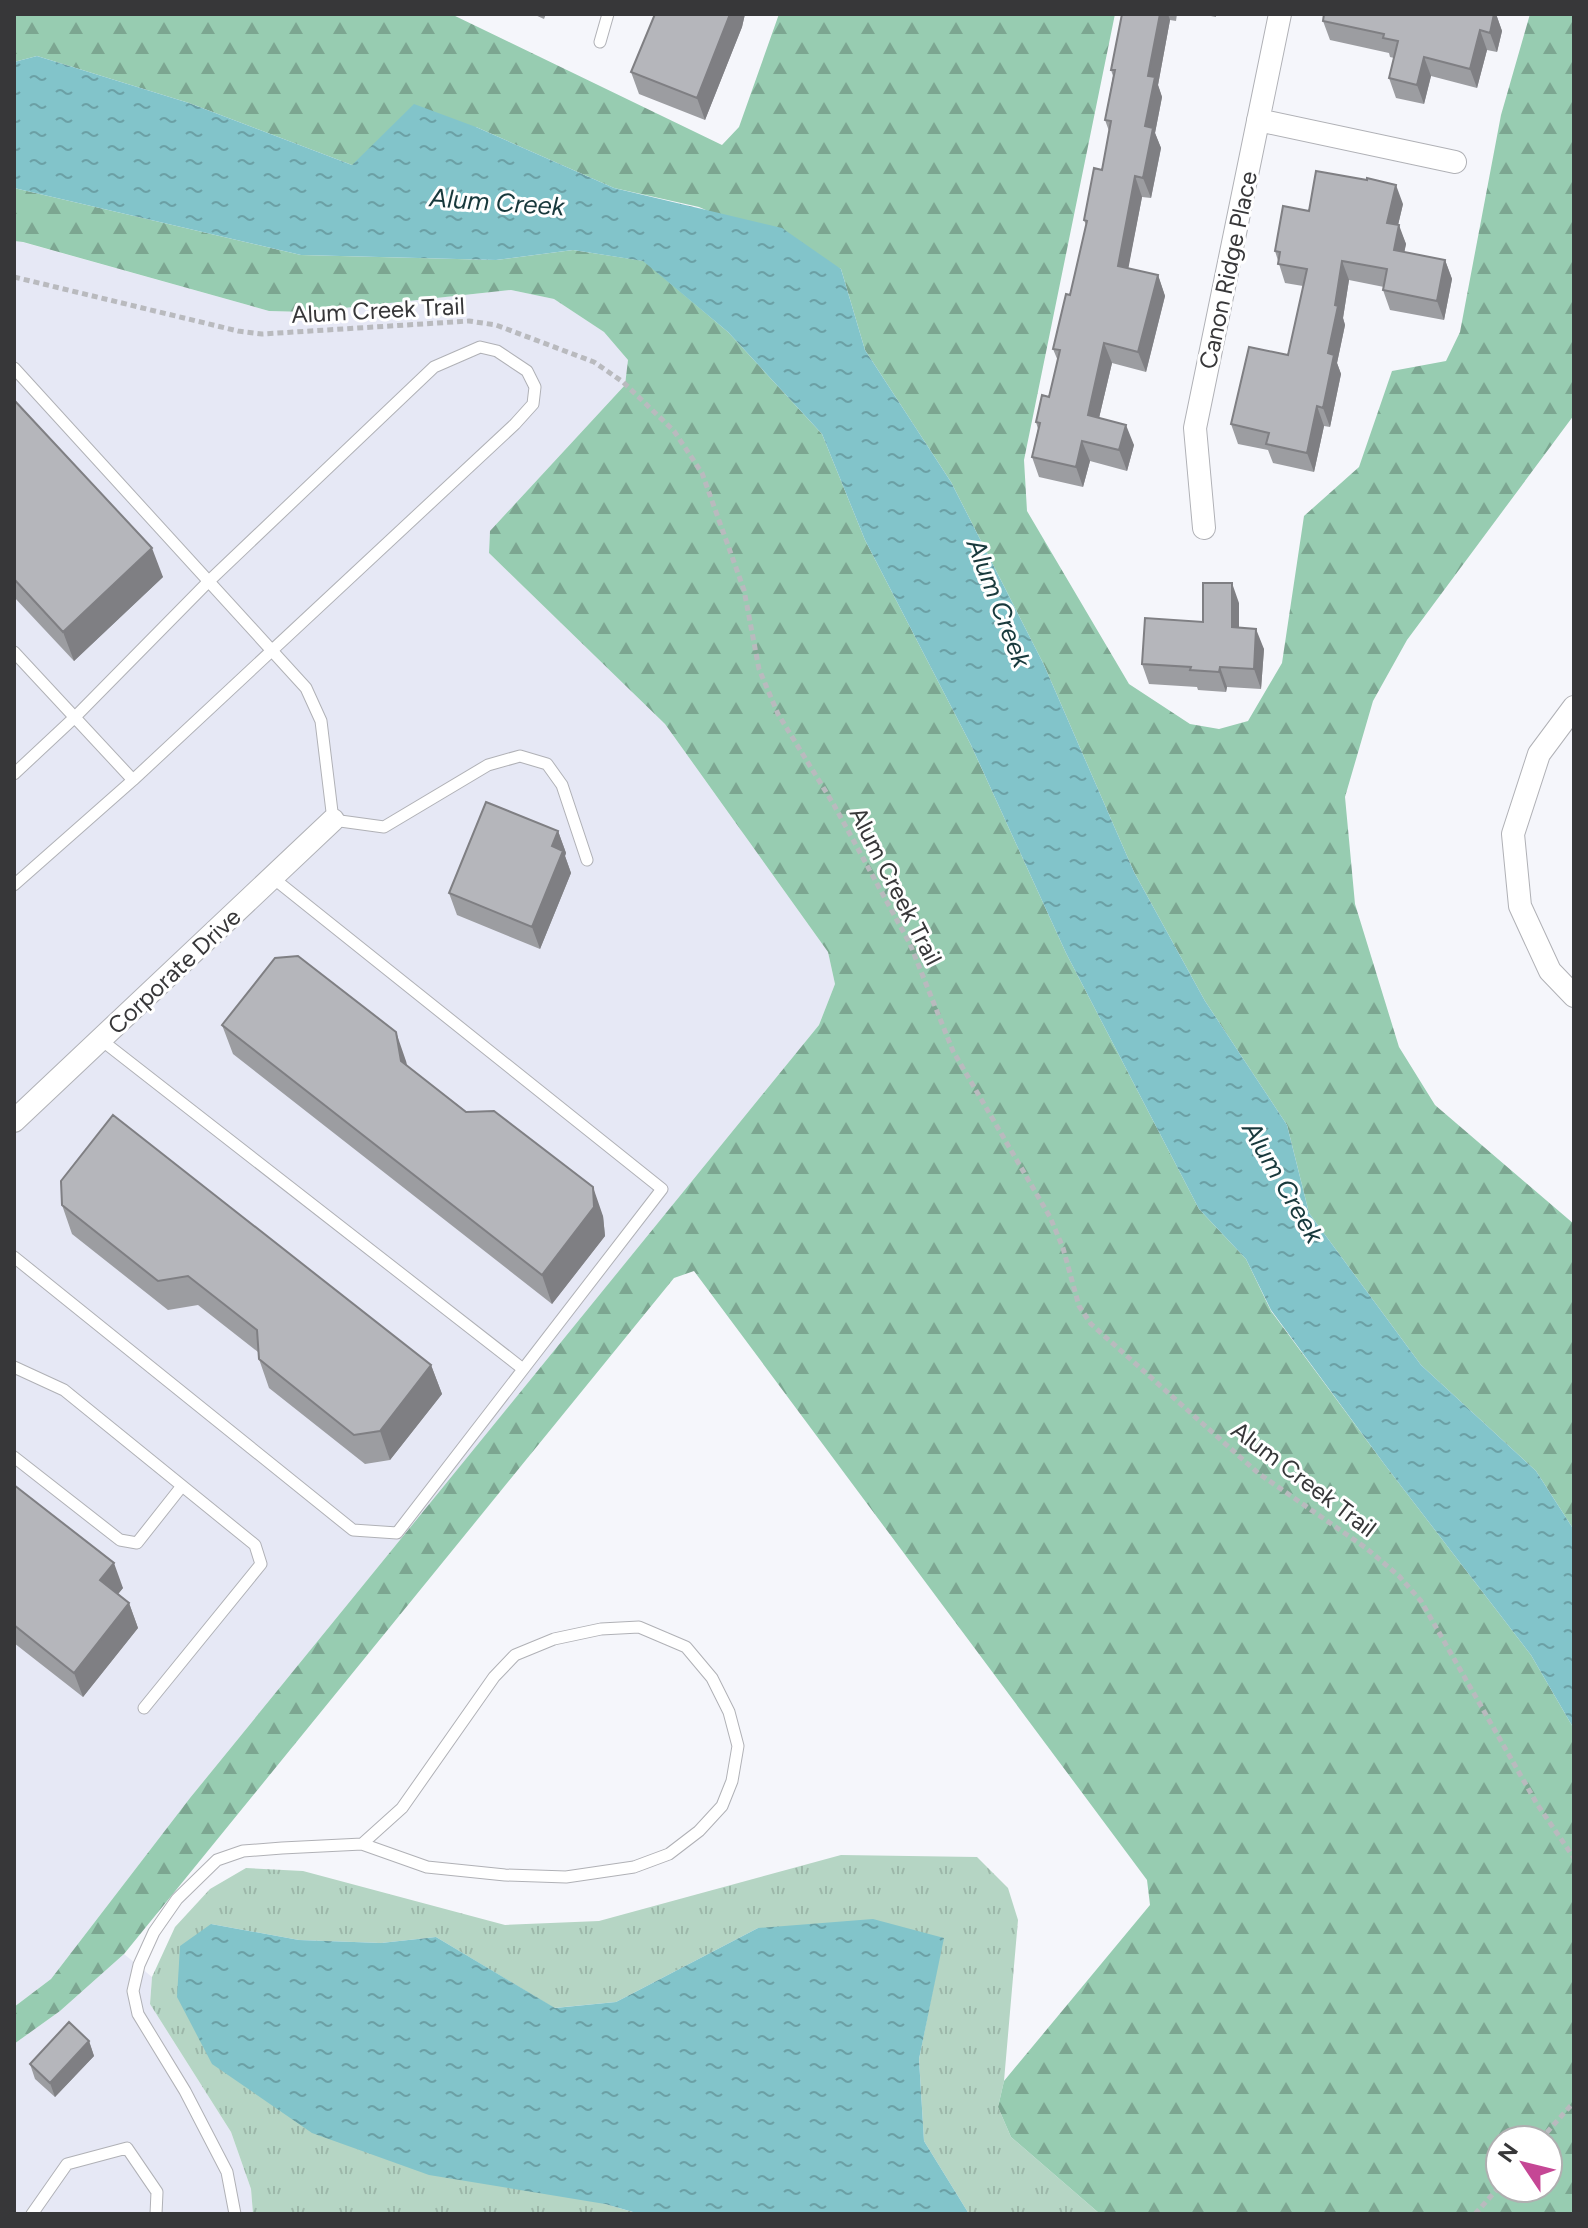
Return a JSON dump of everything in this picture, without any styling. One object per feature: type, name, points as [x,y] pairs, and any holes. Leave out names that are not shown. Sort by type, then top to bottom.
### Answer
[{"type":"street","name":"Canon Ridge Place","points":[[1204,528],[1195,428],[1280,14]]},
{"type":"street","points":[[1258,120],[1455,162]]},
{"type":"street","points":[[1574,707],[1539,754],[1513,834],[1520,906],[1550,971],[1574,996]]},
{"type":"street","name":"Corporate Drive","points":[[14,1121],[333,820]]},
{"type":"lane","points":[[600,42],[608,14]]},
{"type":"lane","points":[[14,774],[208,582],[434,367],[480,347],[497,351],[527,371],[535,387],[533,404],[515,424],[133,780],[14,885]]},
{"type":"lane","points":[[14,368],[306,688],[321,721],[333,820],[384,827],[488,765],[520,756],[547,764],[562,785],[587,860]]},
{"type":"lane","points":[[16,657],[133,780]]},
{"type":"lane","points":[[14,1257],[353,1530],[397,1533],[662,1189],[273,878]]},
{"type":"lane","points":[[100,1039],[523,1369]]},
{"type":"lane","points":[[14,1367],[64,1390],[255,1545],[261,1564],[144,1708]]},
{"type":"lane","points":[[14,1457],[120,1540],[137,1543],[182,1486]]},
{"type":"lane","points":[[235,2214],[227,2172],[185,2091],[138,2014],[133,1991],[139,1965],[154,1932],[177,1899],[217,1860],[243,1851],[362,1844],[427,1867],[505,1875],[566,1877],[634,1867],[669,1854],[699,1831],[722,1806],[732,1781],[738,1746],[729,1712],[712,1678],[686,1647],[639,1627],[601,1629],[554,1639],[515,1655],[494,1677],[402,1808],[362,1844]]},
{"type":"lane","points":[[32,2214],[67,2164],[127,2148],[157,2192],[156,2214]]},
{"type":"path","name":"Alum Creek Trail","points":[[14,277],[238,331],[262,334],[469,321],[496,325],[594,362],[623,382],[674,431],[702,473],[744,590],[759,669],[778,714],[834,805],[910,944],[953,1051],[1050,1217],[1063,1248],[1079,1306],[1091,1324],[1258,1473],[1366,1548],[1399,1576],[1421,1601],[1537,1804],[1574,1858]]},
{"type":"path","points":[[1554,2124],[1574,2102]]},
{"type":"shaded area","points":[[14,241],[269,311],[307,312],[511,290],[554,299],[604,332],[628,360],[625,385],[490,531],[489,553],[665,724],[828,952],[835,984],[819,1025],[190,1798],[51,1979],[14,2007]]},
{"type":"shaded area","points":[[124,1954],[152,1977],[150,2004],[231,2132],[251,2189],[253,2214],[14,2214],[14,2044],[60,2011]]},
{"type":"green space","points":[[14,14],[451,14],[722,145],[739,127],[779,14],[1115,14],[1024,460],[1027,511],[1129,684],[1190,724],[1219,729],[1248,721],[1282,663],[1304,516],[1359,467],[1392,371],[1446,361],[1460,332],[1501,115],[1530,14],[1574,14],[1574,415],[1407,640],[1373,701],[1345,797],[1355,904],[1399,1047],[1435,1105],[1574,1224],[1574,1530],[1536,1471],[1421,1365],[1309,1213],[1287,1125],[1205,1001],[1134,872],[1044,665],[951,482],[865,350],[841,269],[699,207],[614,188],[476,127],[352,165],[189,103],[37,56],[14,62]]},
{"type":"green space","points":[[14,188],[301,255],[496,260],[573,250],[644,261],[728,332],[822,434],[865,540],[971,745],[1066,953],[1199,1209],[1246,1259],[1271,1311],[1531,1655],[1574,1729],[1574,2214],[1100,2214],[1011,2137],[998,2107],[1004,2081],[1150,1905],[1147,1880],[694,1271],[674,1278],[124,1954],[60,2011],[14,2044],[14,2007],[51,1979],[190,1798],[819,1025],[835,984],[828,952],[665,724],[489,553],[490,531],[625,385],[628,360],[604,332],[554,299],[511,290],[307,312],[269,311],[14,241]]},
{"type":"green space","points":[[841,1855],[977,1857],[1008,1888],[1018,1920],[1004,2081],[998,2107],[1011,2137],[1100,2214],[969,2214],[924,2141],[919,2059],[943,1938],[758,1928],[616,2002],[554,2008],[436,1937],[381,1943],[299,1940],[211,1924],[605,2204],[640,2214],[253,2214],[251,2189],[231,2132],[150,2004],[152,1977],[175,1927],[210,1889],[246,1868],[303,1871],[505,1925],[599,1921]]},
{"type":"water","name":"Alum Creek","points":[[37,56],[189,103],[352,165],[414,104],[476,127],[614,188],[782,228],[841,269],[865,350],[951,482],[1044,665],[1134,872],[1205,1001],[1287,1125],[1309,1213],[1421,1365],[1536,1471],[1574,1530],[1574,1729],[1531,1655],[1271,1310],[1246,1259],[1199,1209],[1066,953],[971,745],[865,540],[822,434],[728,332],[643,261],[573,250],[496,260],[301,255],[14,188],[14,62]]},
{"type":"water","points":[[873,1919],[944,1938],[919,2059],[924,2141],[969,2214],[640,2214],[605,2204],[429,2175],[312,2133],[212,2064],[177,1997],[180,1946],[211,1924],[299,1940],[381,1943],[436,1937],[555,2008],[616,2002],[758,1928]]},
{"type":"building","points":[[655,14],[730,14],[697,98],[631,72]]},
{"type":"building","points":[[1122,14],[1160,14],[1148,76],[1155,77],[1145,126],[1153,128],[1143,178],[1135,176],[1118,266],[1158,275],[1138,352],[1104,343],[1088,415],[1126,425],[1119,450],[1082,441],[1076,467],[1032,457],[1040,423],[1036,422],[1042,395],[1049,397],[1060,350],[1053,349],[1066,294],[1070,295],[1087,221],[1084,220],[1094,168],[1102,170],[1111,121],[1105,120],[1115,70],[1111,70]]},
{"type":"building","points":[[1324,14],[1494,14],[1490,33],[1480,30],[1470,69],[1424,57],[1417,85],[1389,78],[1398,41],[1383,38],[1384,34],[1323,21]]},
{"type":"building","points":[[1316,171],[1396,185],[1387,223],[1399,225],[1394,250],[1445,260],[1437,301],[1383,290],[1387,269],[1342,261],[1335,305],[1338,306],[1328,353],[1334,355],[1323,408],[1317,406],[1307,453],[1266,444],[1269,433],[1231,424],[1249,347],[1288,355],[1307,269],[1278,264],[1280,252],[1275,251],[1283,206],[1309,211]]},
{"type":"building","points":[[14,400],[152,548],[63,632],[14,579]]},
{"type":"building","points":[[1203,583],[1232,583],[1232,627],[1256,629],[1254,669],[1220,667],[1219,672],[1142,664],[1145,618],[1203,622]]},
{"type":"building","points":[[486,802],[558,831],[552,846],[563,851],[532,927],[449,893]]},
{"type":"building","points":[[298,956],[396,1032],[401,1061],[466,1112],[494,1111],[593,1187],[594,1207],[542,1275],[222,1025],[275,958]]},
{"type":"building","points":[[113,1115],[431,1365],[380,1431],[354,1435],[259,1359],[257,1330],[188,1276],[158,1281],[62,1205],[61,1181]]},
{"type":"building","points":[[14,1485],[114,1563],[100,1580],[129,1603],[74,1673],[14,1625]]},
{"type":"building","points":[[69,2022],[89,2041],[50,2083],[30,2064]]}]
